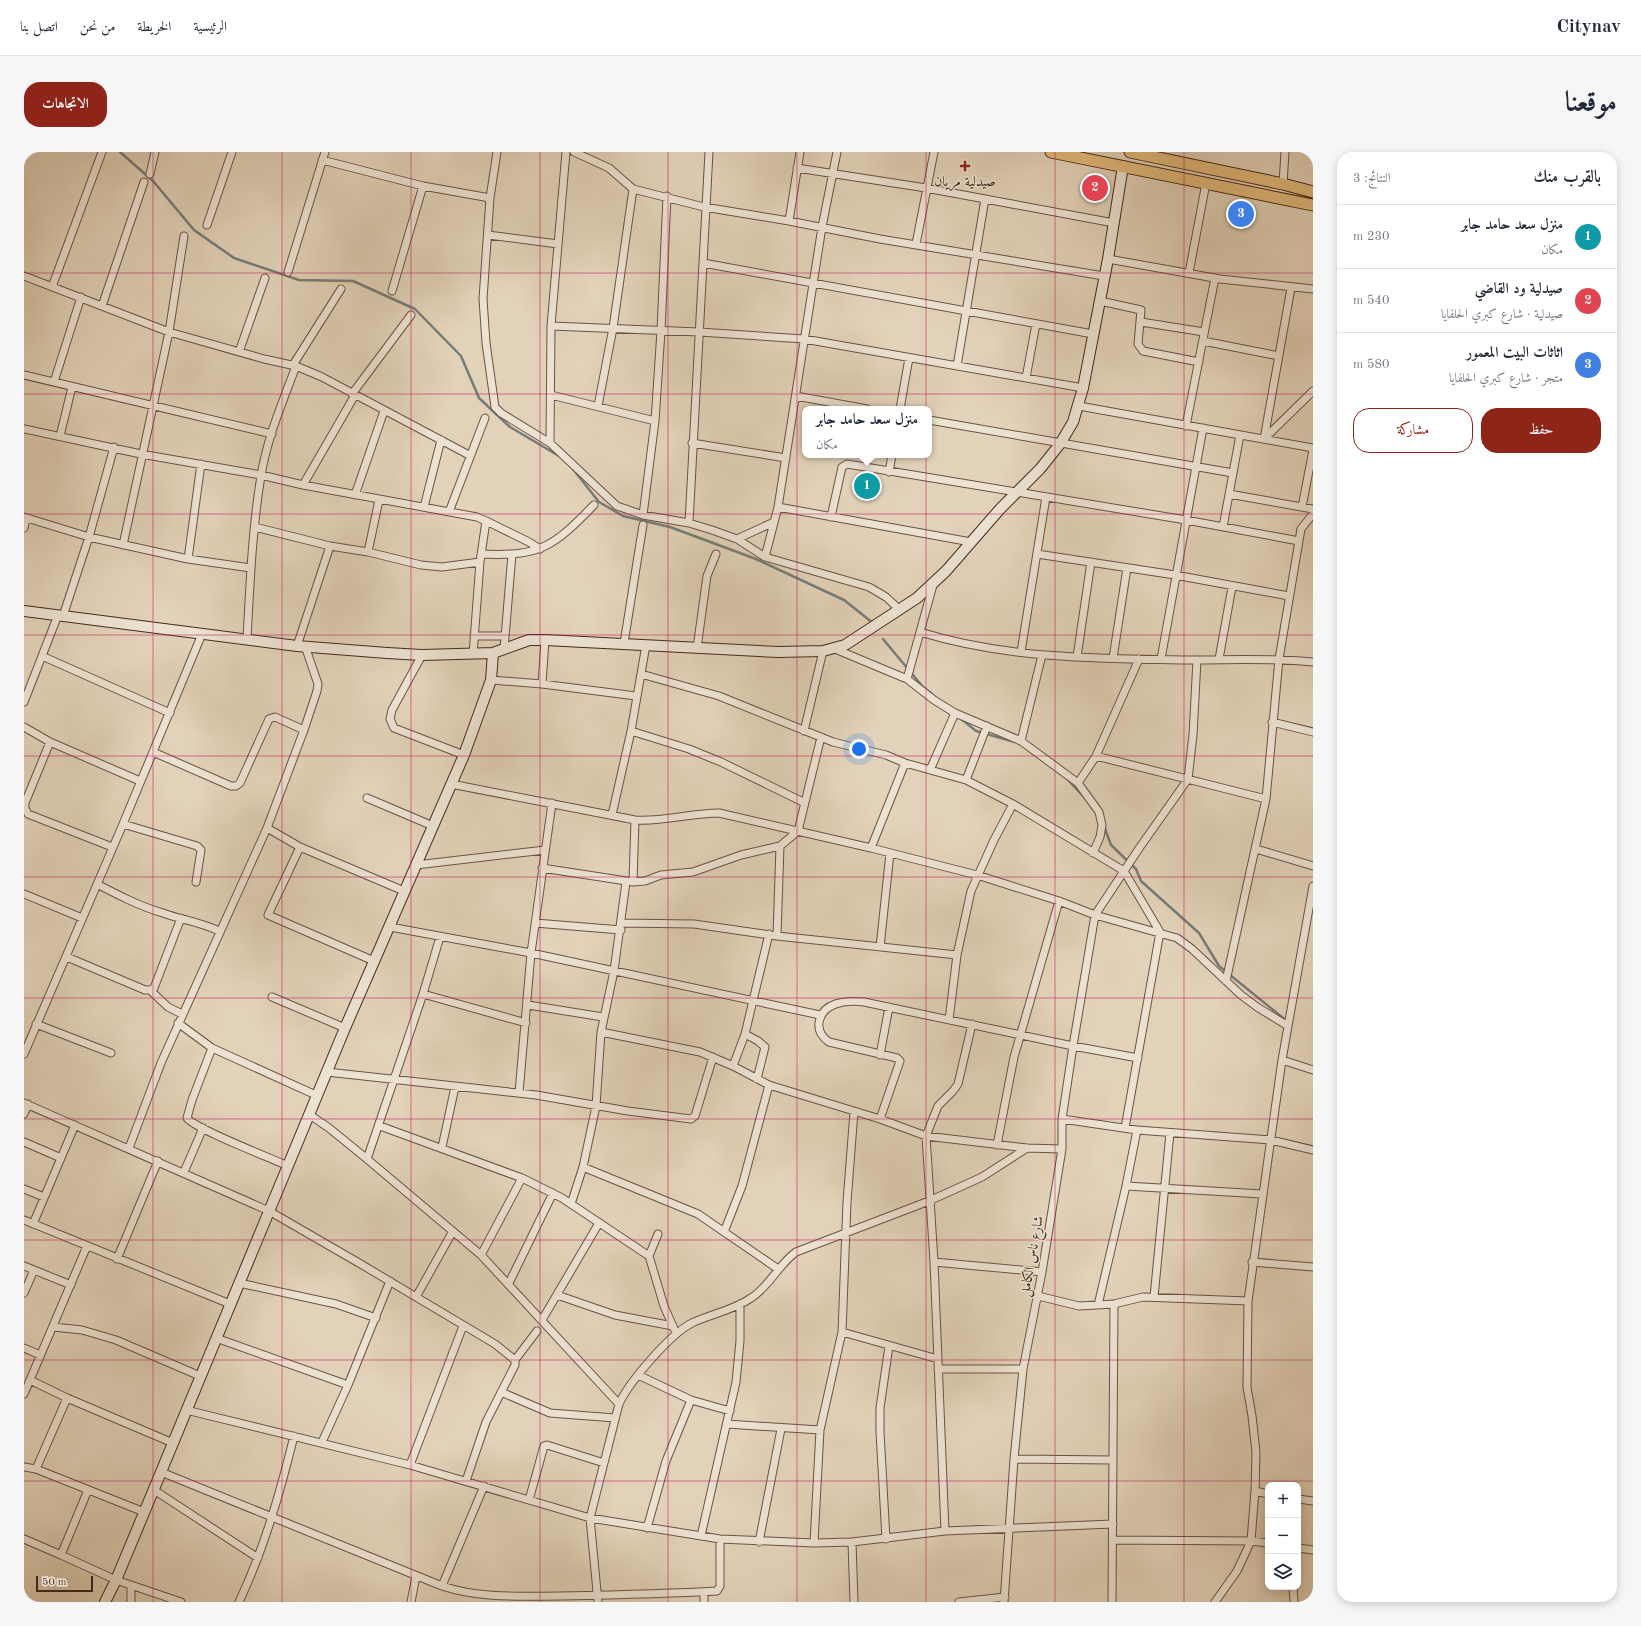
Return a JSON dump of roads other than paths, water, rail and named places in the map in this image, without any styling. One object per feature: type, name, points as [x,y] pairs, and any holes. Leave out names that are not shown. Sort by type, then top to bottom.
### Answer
[{"type":"main road","points":[[1051,152],[1313,205]]},
{"type":"main road","points":[[1130,152],[1313,192]]},
{"type":"street","points":[[52,287],[102,152]]},
{"type":"street","points":[[150,174],[155,152]]},
{"type":"street","points":[[207,225],[232,152]]},
{"type":"street","points":[[288,272],[325,152]]},
{"type":"street","points":[[497,152],[490,198],[483,299],[486,343],[495,407],[501,413],[550,443],[611,501],[626,511],[689,523],[737,539],[765,557],[869,587],[886,597],[900,610]]},
{"type":"street","points":[[550,443],[551,326],[566,152]]},
{"type":"street","points":[[574,152],[609,168],[633,189],[667,196],[704,207],[789,220],[916,244],[1104,276]]},
{"type":"street","points":[[689,523],[692,443],[703,263],[704,207],[709,152]]},
{"type":"street","points":[[789,220],[800,152]]},
{"type":"street","points":[[765,557],[778,506],[822,227],[837,152]]},
{"type":"street","points":[[916,244],[934,152]]},
{"type":"street","points":[[1282,184],[1285,152]]},
{"type":"street","points":[[322,160],[423,186],[490,198]]},
{"type":"street","points":[[24,612],[301,646],[422,655],[493,653],[529,640],[778,652],[823,651],[835,649],[845,645],[900,610],[933,584],[1040,468],[1060,444],[1073,422],[1079,406],[1100,301],[1123,166]]},
{"type":"street","points":[[797,168],[926,188],[1114,223]]},
{"type":"street","points":[[102,306],[144,182]]},
{"type":"street","points":[[1189,273],[1206,183]]},
{"type":"street","points":[[392,291],[423,186]]},
{"type":"street","points":[[598,406],[613,328],[633,189]]},
{"type":"street","points":[[643,515],[655,421],[667,196]]},
{"type":"street","points":[[956,366],[985,199]]},
{"type":"street","points":[[488,235],[558,244]]},
{"type":"street","points":[[123,545],[151,406],[169,332],[184,236]]},
{"type":"street","points":[[1108,259],[1215,278],[1291,288],[1313,289]]},
{"type":"street","points":[[703,263],[1093,334]]},
{"type":"street","points":[[24,276],[169,332],[239,352],[294,365],[469,455]]},
{"type":"street","points":[[239,352],[265,278]]},
{"type":"street","points":[[1186,426],[1215,278]]},
{"type":"street","points":[[1264,439],[1291,288]]},
{"type":"street","points":[[247,639],[254,527],[261,474],[294,365],[341,289]]},
{"type":"street","points":[[54,382],[81,297]]},
{"type":"street","points":[[1100,301],[1141,310],[1138,344],[1143,351],[1199,362]]},
{"type":"street","points":[[303,485],[354,395],[411,315]]},
{"type":"street","points":[[1141,322],[1204,332]]},
{"type":"street","points":[[1026,378],[1036,324]]},
{"type":"street","points":[[551,326],[699,332],[804,339],[1083,388]]},
{"type":"street","points":[[1203,341],[1278,356]]},
{"type":"street","points":[[901,406],[910,358]]},
{"type":"street","points":[[24,375],[272,434]]},
{"type":"street","points":[[60,436],[72,387]]},
{"type":"street","points":[[1264,439],[1313,391]]},
{"type":"street","points":[[551,395],[655,421]]},
{"type":"street","points":[[796,396],[851,406]]},
{"type":"street","points":[[1079,406],[1313,449],[1302,507]]},
{"type":"street","points":[[355,495],[384,411]]},
{"type":"street","points":[[449,512],[469,455],[485,418]]},
{"type":"street","points":[[932,421],[1060,444],[1233,472]]},
{"type":"street","points":[[1161,659],[1175,575],[1203,428]]},
{"type":"street","points":[[24,429],[114,447],[141,454],[261,474],[303,485],[449,512],[486,521],[529,542],[540,550]]},
{"type":"street","points":[[1223,527],[1240,435]]},
{"type":"street","points":[[424,507],[441,440]]},
{"type":"street","points":[[692,443],[786,458]]},
{"type":"street","points":[[24,702],[42,656],[61,616],[89,537],[114,447]]},
{"type":"street","points":[[889,472],[891,458]]},
{"type":"street","points":[[188,559],[201,464]]},
{"type":"street","points":[[831,517],[844,464],[1186,520],[1299,541]]},
{"type":"street","points":[[1229,494],[1313,509]]},
{"type":"street","points":[[1021,652],[1046,497]]},
{"type":"street","points":[[368,552],[379,500]]},
{"type":"street","points":[[254,527],[330,546],[368,552],[421,565],[442,567],[481,558],[540,550],[559,539],[570,530],[594,505]]},
{"type":"street","points":[[778,506],[972,542]]},
{"type":"street","points":[[1226,981],[1266,799],[1279,658],[1301,529],[1313,514]]},
{"type":"street","points":[[24,528],[25,517],[89,537],[123,545],[188,559],[251,568]]},
{"type":"street","points":[[473,654],[481,558],[486,521]]},
{"type":"street","points":[[737,539],[774,522]]},
{"type":"street","points":[[624,644],[643,525]]},
{"type":"street","points":[[129,1148],[160,1063],[267,828],[304,730],[318,684],[301,646],[330,546]]},
{"type":"street","points":[[504,649],[512,554]]},
{"type":"street","points":[[698,648],[707,576],[716,554]]},
{"type":"street","points":[[1037,554],[1175,575],[1232,587],[1289,596]]},
{"type":"street","points":[[1077,657],[1091,562]]},
{"type":"street","points":[[1113,658],[1127,568]]},
{"type":"street","points":[[907,679],[933,584]]},
{"type":"street","points":[[1219,659],[1232,587]]},
{"type":"street","points":[[920,632],[962,643],[1042,655],[1197,660],[1279,658],[1313,662]]},
{"type":"street","points":[[25,1051],[67,957],[202,634]]},
{"type":"street","points":[[474,636],[505,636]]},
{"type":"street","points":[[542,684],[545,640]]},
{"type":"street","points":[[612,815],[631,731],[646,645]]},
{"type":"street","points":[[835,649],[907,679],[934,700],[955,713],[1021,742],[1078,783],[1100,812],[1102,825],[1100,837],[1093,853]]},
{"type":"street","points":[[804,731],[823,651]]},
{"type":"street","points":[[105,1602],[116,1580],[154,1490],[345,1028],[464,754],[491,680],[493,653]]},
{"type":"street","points":[[422,655],[392,710],[390,719],[394,728],[464,754]]},
{"type":"street","points":[[1021,742],[1042,655]]},
{"type":"street","points":[[42,656],[170,713]]},
{"type":"street","points":[[1078,783],[1096,756],[1139,659]]},
{"type":"street","points":[[1095,915],[1188,779],[1193,735],[1197,660]]},
{"type":"street","points":[[641,674],[719,696],[821,738],[886,755],[906,763],[966,780],[1013,804],[1124,871],[1160,932],[1125,1128]]},
{"type":"street","points":[[491,680],[542,684],[636,696]]},
{"type":"street","points":[[930,770],[955,713]]},
{"type":"street","points":[[153,752],[231,786],[236,786],[240,782],[269,719],[275,717],[304,730]]},
{"type":"street","points":[[1272,722],[1313,732]]},
{"type":"street","points":[[24,726],[50,742],[140,781]]},
{"type":"street","points":[[966,780],[987,726]]},
{"type":"street","points":[[631,731],[689,749],[721,762],[804,802]]},
{"type":"street","points":[[542,868],[629,882],[645,881],[661,875],[693,872],[741,855],[780,846],[798,831],[821,738]]},
{"type":"street","points":[[50,742],[25,803],[25,808],[28,814],[112,847]]},
{"type":"street","points":[[1096,756],[1266,799]]},
{"type":"street","points":[[871,848],[906,763]]},
{"type":"street","points":[[451,784],[634,820],[664,819],[706,813],[720,813],[871,848],[977,875],[1059,901],[1095,915],[1177,938],[1192,949],[1226,981],[1257,1007],[1288,1026]]},
{"type":"street","points":[[367,798],[433,826]]},
{"type":"street","points":[[519,1093],[528,1005],[531,953],[552,803]]},
{"type":"street","points":[[949,1020],[957,955],[971,891],[977,875],[1013,804]]},
{"type":"street","points":[[571,1204],[583,1167],[596,1106],[601,1032],[614,971],[629,882],[634,820]]},
{"type":"street","points":[[123,824],[198,846],[201,850],[201,856],[196,882]]},
{"type":"street","points":[[267,828],[300,847],[404,891]]},
{"type":"street","points":[[777,936],[780,846]]},
{"type":"street","points":[[300,847],[268,915],[374,961]]},
{"type":"street","points":[[1256,849],[1313,866]]},
{"type":"street","points":[[416,865],[545,850]]},
{"type":"street","points":[[880,947],[890,853]]},
{"type":"street","points":[[97,884],[129,901],[206,925],[219,931]]},
{"type":"street","points":[[1215,1602],[1237,1571],[1251,1541],[1256,1452],[1247,1387],[1248,1301],[1252,1262],[1282,1060],[1310,927],[1313,886]]},
{"type":"street","points":[[24,894],[82,918]]},
{"type":"street","points":[[997,1145],[1014,1057],[1059,901]]},
{"type":"street","name":"شارع ناس الكامل","points":[[1005,1599],[1014,1459],[1023,1369],[1038,1296],[1062,1149],[1062,1119],[1095,915]]},
{"type":"street","points":[[150,990],[154,988],[181,918]]},
{"type":"street","points":[[535,923],[621,927],[694,924],[777,936],[957,955]]},
{"type":"street","points":[[390,927],[531,953],[753,1002],[820,1015]]},
{"type":"street","points":[[733,1066],[745,1034],[769,934]]},
{"type":"street","points":[[367,1159],[380,1126],[440,937]]},
{"type":"street","points":[[67,957],[145,990],[150,990],[168,1007],[182,1014]]},
{"type":"street","points":[[423,994],[526,1023]]},
{"type":"street","points":[[272,998],[345,1028]]},
{"type":"street","points":[[880,1119],[900,1061],[897,1058],[828,1042],[822,1036],[819,1027],[820,1015],[826,1009],[835,1004],[845,1002],[864,1002],[889,1006],[1073,1046],[1138,1058]]},
{"type":"street","points":[[528,1005],[603,1017]]},
{"type":"street","points":[[880,1055],[889,1006]]},
{"type":"street","points":[[178,1023],[212,1048],[318,1096]]},
{"type":"street","points":[[36,1024],[111,1053]]},
{"type":"street","points":[[946,1531],[934,1262],[926,1136],[938,1106],[958,1084],[972,1024]]},
{"type":"street","points":[[601,1032],[684,1048],[713,1057],[769,1085],[880,1119],[926,1136],[1027,1148],[1062,1149]]},
{"type":"street","points":[[745,1034],[758,1040],[765,1047],[757,1079]]},
{"type":"street","points":[[212,1048],[187,1113],[187,1118],[189,1121],[203,1128],[288,1166]]},
{"type":"street","points":[[327,1072],[519,1093],[596,1106],[693,1119],[713,1057]]},
{"type":"street","points":[[1282,1060],[1313,1070]]},
{"type":"street","points":[[724,1232],[742,1186],[769,1085]]},
{"type":"street","points":[[442,1148],[455,1087]]},
{"type":"street","points":[[24,1114],[26,1104],[184,1172],[269,1211],[495,1344],[515,1360]]},
{"type":"street","points":[[814,1543],[820,1430],[842,1332],[845,1234],[850,1147],[854,1112]]},
{"type":"street","points":[[310,1115],[329,1128],[482,1255],[619,1404]]},
{"type":"street","points":[[1062,1119],[1137,1130],[1270,1140],[1313,1150]]},
{"type":"street","points":[[33,1224],[75,1125]]},
{"type":"street","points":[[380,1126],[522,1178],[553,1193],[650,1256]]},
{"type":"street","points":[[184,1172],[203,1128]]},
{"type":"street","points":[[1098,1305],[1126,1186],[1137,1130]]},
{"type":"street","points":[[1154,1297],[1163,1189],[1170,1133]]},
{"type":"street","points":[[24,1142],[61,1158]]},
{"type":"street","points":[[598,1599],[590,1518],[619,1404],[624,1394],[638,1375],[677,1334],[694,1323],[740,1304],[760,1292],[769,1283],[778,1269],[796,1252],[929,1201],[982,1177],[1027,1148]]},
{"type":"street","points":[[117,1259],[158,1161]]},
{"type":"street","points":[[583,1167],[692,1210],[778,1269]]},
{"type":"street","points":[[482,1255],[522,1178]]},
{"type":"street","points":[[1126,1186],[1262,1194]]},
{"type":"street","points":[[24,1189],[44,1197]]},
{"type":"street","points":[[509,1283],[553,1193]]},
{"type":"street","points":[[24,1220],[230,1304]]},
{"type":"street","points":[[542,1320],[599,1223]]},
{"type":"street","points":[[416,1297],[454,1231]]},
{"type":"street","points":[[658,1234],[650,1256],[664,1306],[677,1334]]},
{"type":"street","points":[[24,1394],[87,1246]]},
{"type":"street","points":[[934,1262],[1042,1272]]},
{"type":"street","points":[[1252,1262],[1313,1267]]},
{"type":"street","points":[[24,1266],[71,1285]]},
{"type":"street","points":[[24,1293],[34,1270]]},
{"type":"street","points":[[322,1442],[348,1385],[390,1281]]},
{"type":"street","points":[[239,1283],[336,1304],[376,1318]]},
{"type":"street","points":[[557,1295],[615,1315],[673,1326]]},
{"type":"street","points":[[1038,1296],[1079,1306],[1114,1304],[1143,1297],[1248,1301]]},
{"type":"street","points":[[701,1536],[730,1411],[738,1365],[740,1304]]},
{"type":"street","points":[[1112,1602],[1114,1304]]},
{"type":"street","points":[[53,1326],[82,1330],[116,1340],[200,1376]]},
{"type":"street","points":[[410,1465],[463,1326]]},
{"type":"street","points":[[466,1481],[479,1439],[515,1365],[515,1360],[537,1330]]},
{"type":"street","points":[[842,1332],[938,1359]]},
{"type":"street","points":[[216,1338],[348,1385]]},
{"type":"street","points":[[886,1539],[880,1408],[889,1346]]},
{"type":"street","points":[[24,1348],[40,1355]]},
{"type":"street","points":[[938,1369],[1023,1369]]},
{"type":"street","points":[[638,1375],[691,1400],[730,1411]]},
{"type":"street","points":[[30,1380],[67,1398],[173,1443]]},
{"type":"street","points":[[501,1392],[547,1412],[615,1418]]},
{"type":"street","points":[[36,1469],[67,1398]]},
{"type":"street","points":[[647,1528],[666,1461],[691,1400]]},
{"type":"street","points":[[186,1410],[322,1442],[410,1465],[590,1518],[720,1540],[814,1543],[852,1542],[946,1531],[1113,1524]]},
{"type":"street","points":[[727,1424],[781,1429],[820,1430]]},
{"type":"street","points":[[759,1542],[781,1429]]},
{"type":"street","points":[[239,1602],[258,1558],[272,1516],[294,1436]]},
{"type":"street","points":[[529,1500],[544,1446],[547,1445],[604,1463]]},
{"type":"street","points":[[1014,1459],[1112,1460]]},
{"type":"street","points":[[24,1467],[36,1469],[144,1512]]},
{"type":"street","points":[[161,1472],[442,1586],[455,1590],[495,1596],[598,1599],[717,1591],[719,1589],[720,1540]]},
{"type":"street","points":[[442,1586],[484,1486]]},
{"type":"street","points":[[61,1555],[88,1490]]},
{"type":"street","points":[[154,1490],[258,1558]]},
{"type":"street","points":[[1255,1491],[1265,1493]]},
{"type":"street","points":[[1301,1500],[1313,1502]]},
{"type":"street","points":[[24,1539],[116,1580],[181,1602]]},
{"type":"street","points":[[1113,1540],[1251,1541],[1265,1543]]},
{"type":"street","points":[[852,1542],[854,1602]]},
{"type":"street","points":[[1301,1548],[1313,1550]]},
{"type":"street","points":[[411,1602],[416,1576]]},
{"type":"street","points":[[131,1585],[132,1602]]},
{"type":"street","points":[[1293,1590],[1294,1602]]},
{"type":"street","points":[[704,1592],[704,1602]]},
{"type":"street","points":[[959,1602],[1005,1599]]},
{"type":"waterway","points":[[120,152],[153,181],[194,230],[234,258],[299,280],[353,281],[415,309],[461,356],[479,398],[510,427],[559,456]]},
{"type":"waterway","points":[[573,469],[599,502],[623,516],[670,527],[756,559],[844,600],[873,623]]},
{"type":"waterway","points":[[883,639],[923,687],[932,694]]},
{"type":"waterway","points":[[960,718],[976,731],[1015,742]]},
{"type":"waterway","points":[[1067,779],[1086,799]]},
{"type":"waterway","points":[[1104,826],[1111,845],[1136,869],[1141,881],[1199,933],[1219,966],[1288,1022]]},
{"type":"place","name":"صيدلية مريان","points":[[965,166]]},
{"type":"place","name":"صيدلية ود القاضي","points":[[1095,188]]},
{"type":"place","name":"اثاثات البيت المعمور","points":[[1241,214]]},
{"type":"place","name":"منزل سعد حامد جابر","points":[[867,486]]}]
